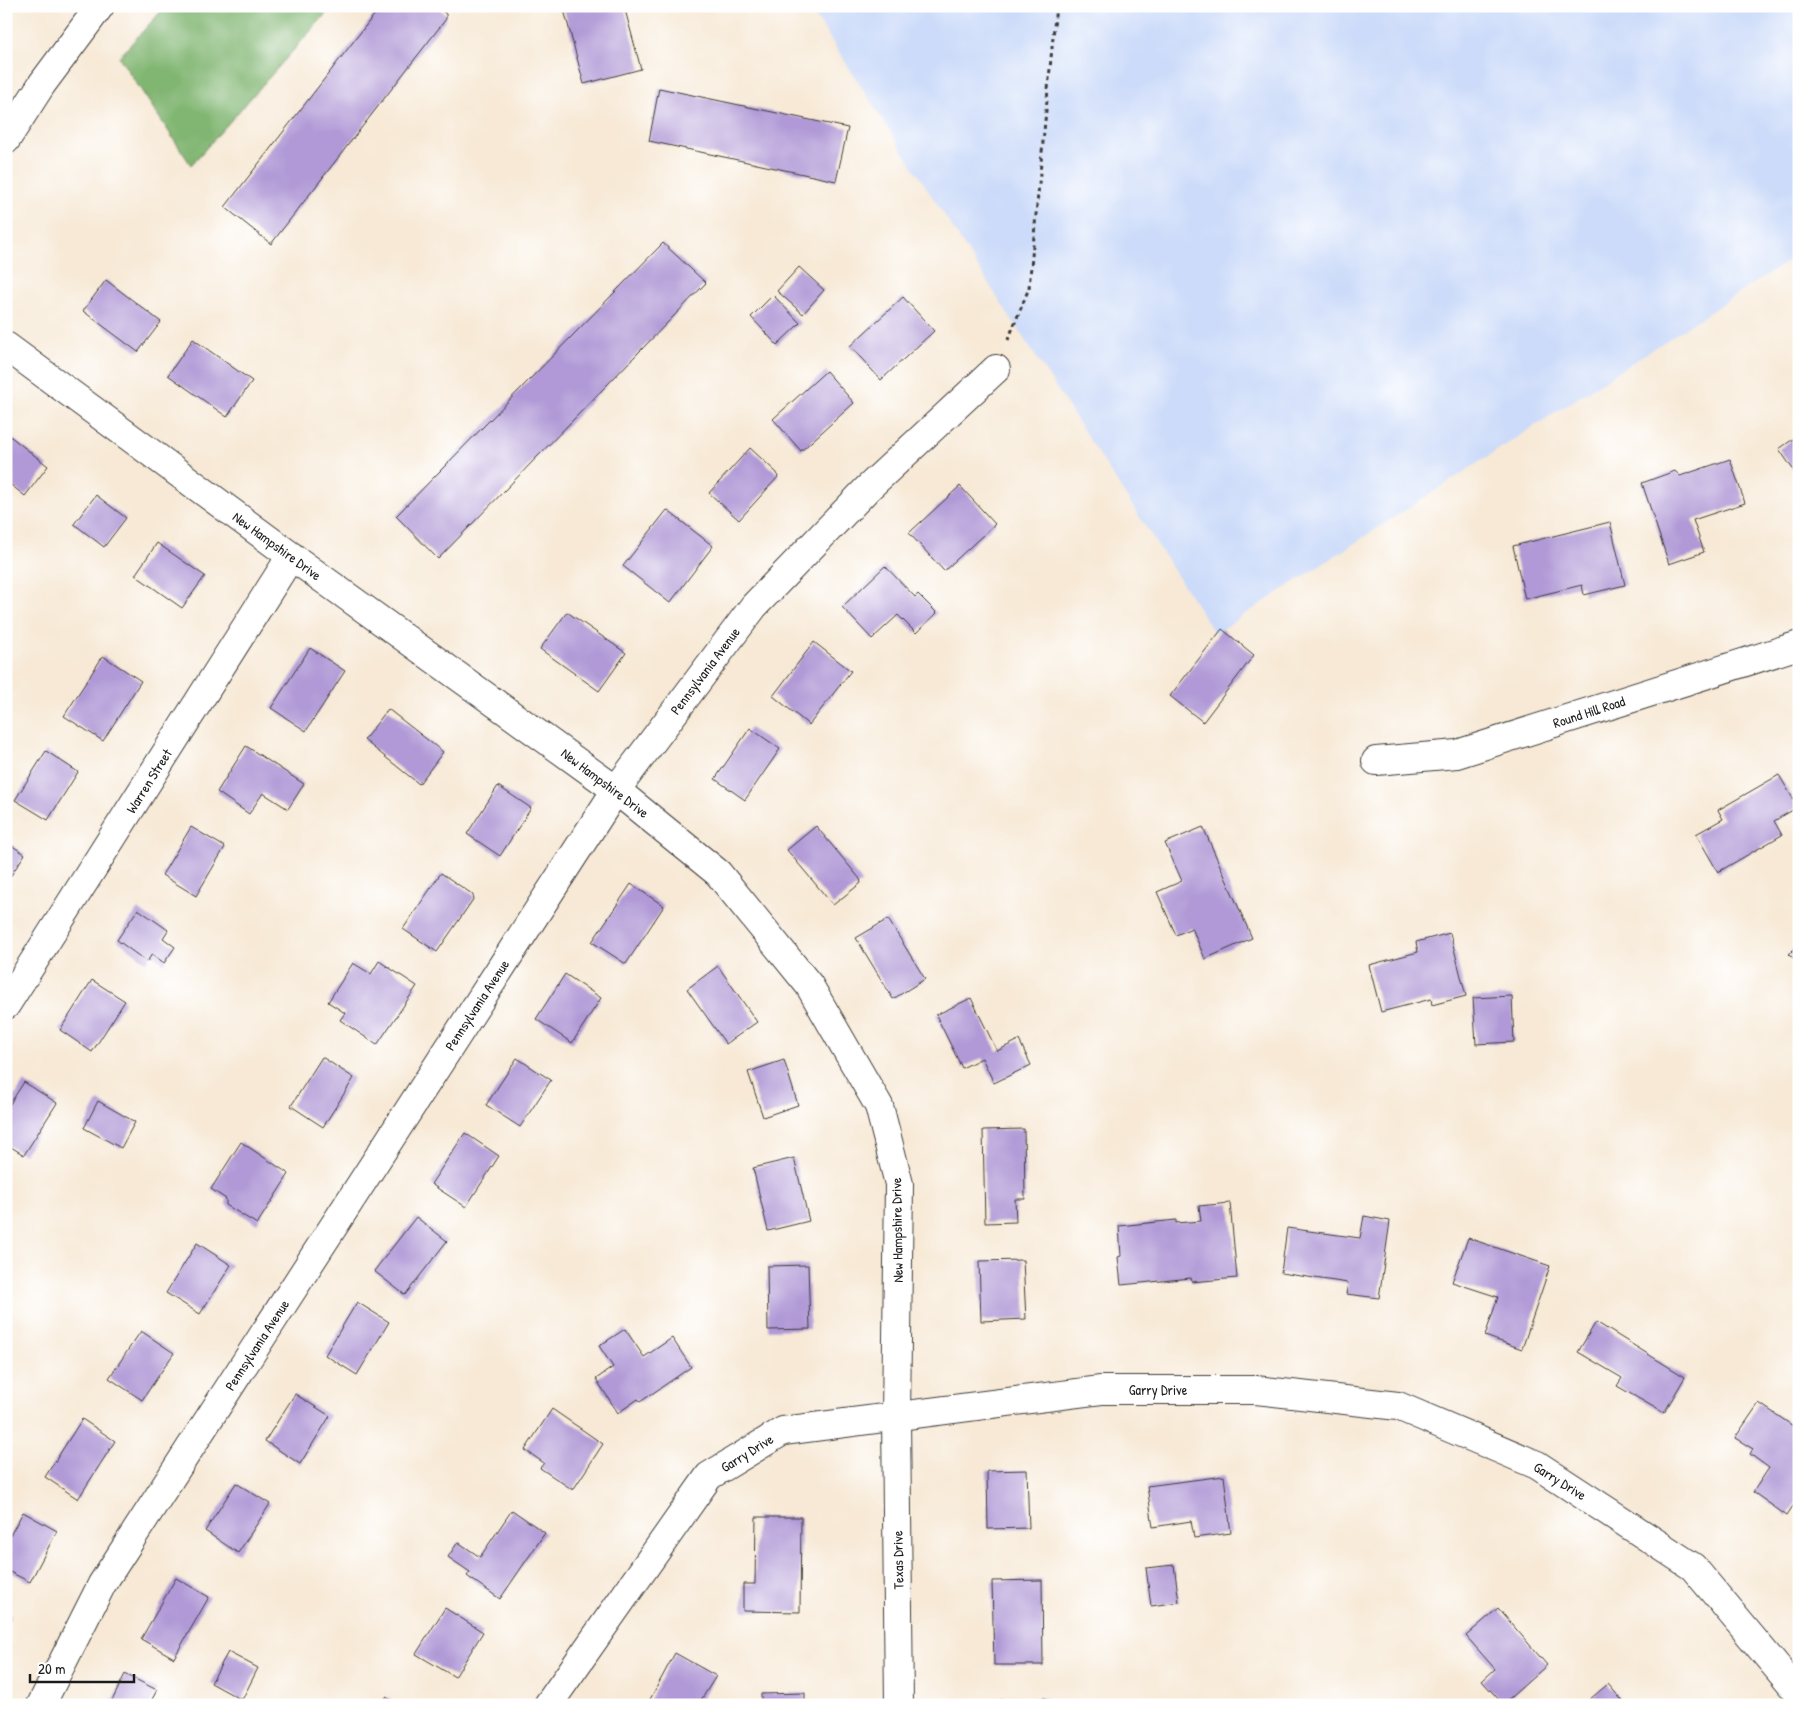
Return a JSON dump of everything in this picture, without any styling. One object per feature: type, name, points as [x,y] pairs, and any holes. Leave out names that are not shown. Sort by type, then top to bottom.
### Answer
[{"type":"street","points":[[6,140],[42,84],[100,6]]},
{"type":"street","name":"New Hampshire Drive","points":[[6,346],[291,556],[616,790],[718,873],[809,985],[879,1106],[899,1184],[896,1416]]},
{"type":"street","name":"Pennsylvania Avenue","points":[[41,1705],[102,1584],[616,790],[754,606],[868,488],[996,369]]},
{"type":"street","name":"Warren Street","points":[[6,1005],[291,556]]},
{"type":"street","name":"Round Hill Road","points":[[1376,761],[1457,754],[1798,646]]},
{"type":"street","name":"Garry Drive","points":[[548,1705],[709,1476],[783,1430],[1101,1390],[1256,1390],[1398,1406],[1537,1466],[1693,1567],[1799,1694]]},
{"type":"street","name":"Texas Drive","points":[[896,1416],[899,1705]]},
{"type":"path","points":[[996,369],[1029,288],[1056,6]]},
{"type":"shaded area","points":[[809,6],[1799,6],[1799,254],[1215,634]]},
{"type":"green space","points":[[166,6],[333,6],[191,165],[119,57]]},
{"type":"building","points":[[381,6],[436,6],[446,14],[446,19],[271,244],[225,207]]},
{"type":"building","points":[[563,6],[624,6],[641,69],[584,84]]},
{"type":"building","points":[[659,88],[848,128],[836,181],[649,141]]},
{"type":"building","points":[[663,243],[706,283],[438,559],[396,516]]},
{"type":"building","points":[[799,267],[824,290],[803,314],[777,291]]},
{"type":"building","points":[[106,280],[161,322],[138,352],[83,311]]},
{"type":"building","points":[[773,295],[800,323],[777,345],[751,317]]},
{"type":"building","points":[[903,297],[934,331],[881,380],[850,346]]},
{"type":"building","points":[[193,339],[252,381],[227,417],[168,375]]},
{"type":"building","points":[[826,371],[854,403],[801,451],[773,419]]},
{"type":"building","points":[[6,433],[48,466],[25,496],[6,481]]},
{"type":"building","points":[[1799,435],[1799,478],[1779,449]]},
{"type":"building","points":[[750,448],[777,473],[778,477],[739,520],[709,493]]},
{"type":"building","points":[[1730,459],[1745,503],[1693,520],[1704,552],[1669,564],[1642,483],[1675,471],[1680,476]]},
{"type":"building","points":[[960,486],[995,524],[944,571],[909,533]]},
{"type":"building","points":[[96,495],[126,518],[104,547],[74,524]]},
{"type":"building","points":[[667,510],[713,546],[670,603],[623,566]]},
{"type":"building","points":[[1610,522],[1625,585],[1584,595],[1582,585],[1525,599],[1513,546]]},
{"type":"building","points":[[157,543],[205,576],[182,608],[135,575]]},
{"type":"building","points":[[885,566],[915,597],[918,594],[937,613],[916,633],[898,615],[872,639],[842,607]]},
{"type":"building","points":[[567,612],[626,653],[599,691],[540,649]]},
{"type":"building","points":[[1222,629],[1254,655],[1203,722],[1170,696]]},
{"type":"building","points":[[814,642],[851,671],[809,725],[773,696]]},
{"type":"building","points":[[310,648],[345,671],[306,731],[271,708]]},
{"type":"building","points":[[103,656],[141,681],[103,741],[64,716]]},
{"type":"building","points":[[388,709],[443,752],[419,784],[364,740]]},
{"type":"building","points":[[750,728],[780,749],[745,800],[715,779]]},
{"type":"building","points":[[246,746],[304,784],[288,809],[263,793],[249,814],[217,792]]},
{"type":"building","points":[[46,751],[78,772],[48,820],[15,800]]},
{"type":"building","points":[[1779,775],[1798,807],[1774,821],[1782,835],[1718,872],[1696,834],[1723,819],[1718,810]]},
{"type":"building","points":[[498,786],[531,808],[500,856],[467,834]]},
{"type":"building","points":[[816,826],[860,879],[861,883],[833,905],[787,850]]},
{"type":"building","points":[[191,827],[225,847],[196,896],[162,875]]},
{"type":"building","points":[[1203,827],[1252,938],[1205,959],[1192,928],[1176,935],[1157,892],[1182,881],[1165,843]]},
{"type":"building","points":[[6,842],[25,854],[6,883]]},
{"type":"building","points":[[441,873],[472,894],[474,898],[437,952],[403,929]]},
{"type":"building","points":[[631,884],[664,906],[626,964],[592,942]]},
{"type":"building","points":[[138,909],[168,930],[163,938],[175,947],[164,963],[152,954],[147,962],[117,940]]},
{"type":"building","points":[[888,919],[925,979],[893,999],[856,938]]},
{"type":"building","points":[[1450,933],[1466,996],[1432,1005],[1431,999],[1381,1012],[1369,965],[1418,952],[1416,942]]},
{"type":"building","points":[[1799,944],[1799,963],[1789,954]]},
{"type":"building","points":[[379,961],[417,986],[377,1045],[340,1020],[345,1013],[328,1002],[353,963],[371,974]]},
{"type":"building","points":[[718,966],[757,1022],[726,1044],[687,989]]},
{"type":"building","points":[[565,974],[601,998],[572,1043],[536,1019]]},
{"type":"building","points":[[92,980],[125,1001],[92,1052],[60,1030]]},
{"type":"building","points":[[1512,996],[1514,1042],[1476,1044],[1473,998]]},
{"type":"building","points":[[971,998],[997,1051],[1019,1040],[1031,1065],[994,1083],[982,1058],[962,1068],[936,1015]]},
{"type":"building","points":[[322,1057],[354,1078],[323,1127],[291,1106]]},
{"type":"building","points":[[517,1058],[551,1080],[520,1127],[486,1105]]},
{"type":"building","points":[[784,1060],[798,1105],[763,1117],[748,1072]]},
{"type":"building","points":[[24,1082],[57,1103],[24,1155],[6,1144],[6,1110]]},
{"type":"building","points":[[98,1101],[135,1122],[121,1148],[84,1128]]},
{"type":"building","points":[[1024,1129],[1025,1199],[1015,1199],[1016,1222],[985,1223],[983,1130]]},
{"type":"building","points":[[465,1133],[499,1156],[466,1207],[431,1184]]},
{"type":"building","points":[[241,1142],[289,1174],[257,1224],[226,1205],[226,1199],[211,1189]]},
{"type":"building","points":[[794,1158],[809,1221],[768,1231],[753,1168]]},
{"type":"building","points":[[1230,1203],[1237,1278],[1192,1282],[1191,1278],[1121,1285],[1118,1257],[1121,1256],[1119,1226],[1176,1220],[1176,1223],[1201,1221],[1199,1206]]},
{"type":"building","points":[[1364,1216],[1390,1221],[1379,1298],[1346,1294],[1348,1283],[1281,1273],[1287,1228],[1360,1238]]},
{"type":"building","points":[[416,1217],[447,1241],[405,1295],[374,1271]]},
{"type":"building","points":[[1468,1238],[1550,1266],[1522,1349],[1485,1336],[1498,1297],[1452,1282]]},
{"type":"building","points":[[197,1243],[231,1265],[200,1314],[166,1293]]},
{"type":"building","points":[[1023,1260],[1026,1319],[981,1321],[979,1261]]},
{"type":"building","points":[[808,1265],[810,1329],[768,1330],[767,1266]]},
{"type":"building","points":[[357,1302],[389,1322],[357,1375],[325,1355]]},
{"type":"building","points":[[1596,1322],[1685,1377],[1664,1413],[1617,1386],[1622,1378],[1578,1352]]},
{"type":"building","points":[[625,1329],[644,1357],[672,1338],[691,1367],[640,1402],[638,1399],[618,1413],[596,1379],[613,1367],[599,1346]]},
{"type":"building","points":[[141,1331],[174,1353],[142,1400],[109,1378]]},
{"type":"building","points":[[295,1394],[330,1416],[300,1464],[265,1441]]},
{"type":"building","points":[[1759,1403],[1799,1430],[1799,1498],[1787,1516],[1753,1492],[1769,1468],[1750,1454],[1753,1449],[1735,1438]]},
{"type":"building","points":[[552,1409],[603,1444],[573,1490],[540,1468],[544,1463],[525,1450]]},
{"type":"building","points":[[82,1419],[115,1441],[78,1499],[45,1477]]},
{"type":"building","points":[[1027,1470],[1029,1528],[988,1529],[987,1471]]},
{"type":"building","points":[[1224,1476],[1231,1533],[1194,1538],[1191,1521],[1153,1527],[1147,1486]]},
{"type":"building","points":[[236,1483],[270,1504],[238,1553],[205,1531]]},
{"type":"building","points":[[512,1510],[545,1533],[500,1599],[467,1576],[470,1572],[448,1557],[458,1542],[480,1557]]},
{"type":"building","points":[[23,1512],[57,1531],[30,1582],[6,1570],[6,1543]]},
{"type":"building","points":[[756,1517],[801,1517],[800,1612],[743,1611],[743,1584],[755,1584]]},
{"type":"building","points":[[1174,1565],[1179,1602],[1151,1606],[1146,1568]]},
{"type":"building","points":[[176,1578],[209,1597],[174,1658],[141,1639]]},
{"type":"building","points":[[1042,1580],[1043,1665],[994,1665],[992,1581]]},
{"type":"building","points":[[445,1608],[483,1632],[455,1677],[416,1654]]},
{"type":"building","points":[[1498,1608],[1547,1665],[1503,1704],[1482,1681],[1495,1669],[1466,1636]]},
{"type":"building","points":[[6,1614],[11,1616],[6,1626]]},
{"type":"building","points":[[228,1652],[258,1668],[242,1700],[211,1683]]},
{"type":"building","points":[[675,1653],[716,1676],[698,1705],[647,1705]]},
{"type":"building","points":[[125,1674],[157,1690],[149,1705],[110,1705]]},
{"type":"building","points":[[1608,1684],[1626,1705],[1583,1705]]},
{"type":"building","points":[[805,1693],[805,1705],[761,1705],[761,1694]]},
{"type":"building","points":[[386,1697],[398,1705],[381,1705]]},
{"type":"building","points":[[1046,1698],[1046,1705],[999,1705],[999,1700]]}]
